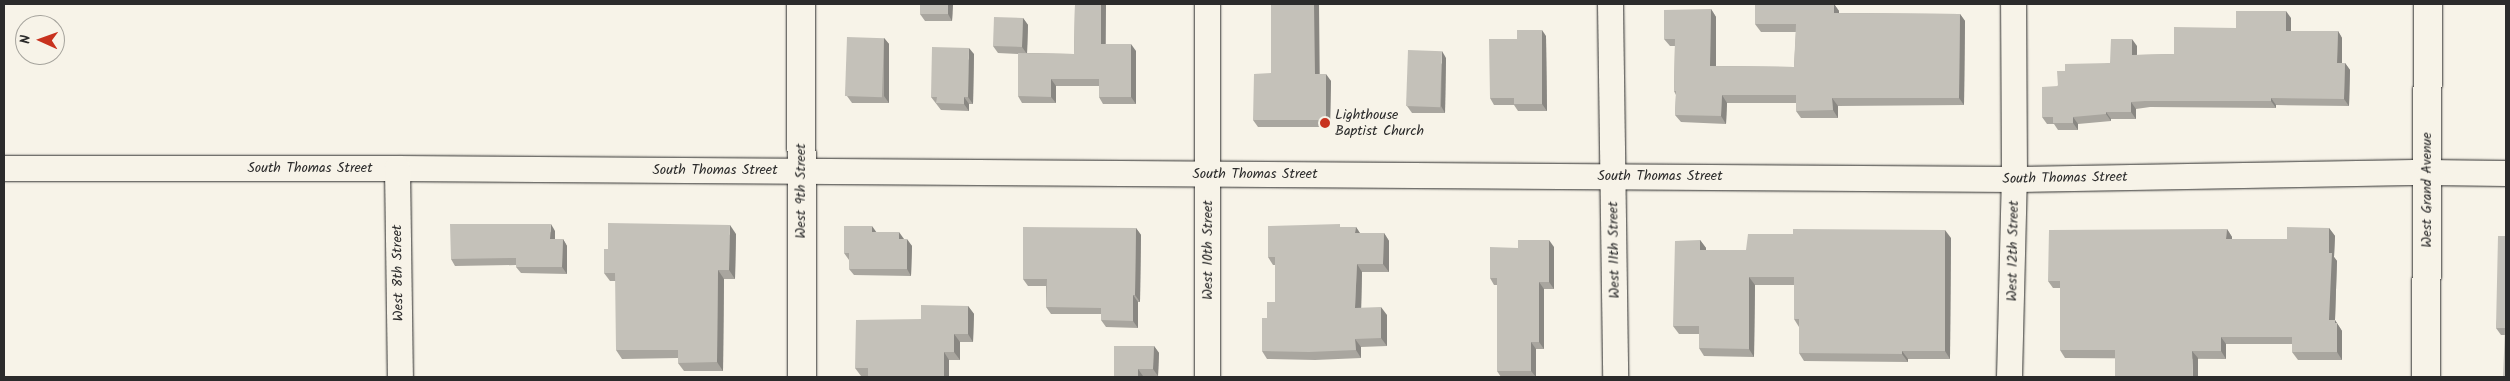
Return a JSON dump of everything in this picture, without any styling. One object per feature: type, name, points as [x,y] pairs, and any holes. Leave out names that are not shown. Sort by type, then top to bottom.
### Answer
[{"type":"street","name":"West 9th Street","points":[[801,4],[802,377]]},
{"type":"street","name":"West 10th Street","points":[[1207,4],[1207,377]]},
{"type":"street","name":"West 11th Street","points":[[1610,4],[1615,377]]},
{"type":"street","name":"West 12th Street","points":[[2009,377],[2014,179],[2013,4]]},
{"type":"street","name":"West Grand Avenue","points":[[2426,377],[2428,4]]},
{"type":"street","name":"South Thomas Street","points":[[4,168],[397,168],[2014,179],[2427,172],[2506,173]]},
{"type":"street","name":"West 8th Street","points":[[397,168],[400,377]]},
{"type":"building","points":[[920,4],[948,4],[948,14],[920,14]]},
{"type":"building","points":[[1075,4],[1101,4],[1101,44],[1131,44],[1131,97],[1099,97],[1099,79],[1051,79],[1051,97],[1018,96],[1018,53],[1074,54]]},
{"type":"building","points":[[1271,4],[1314,4],[1315,74],[1326,74],[1326,120],[1253,120],[1254,74],[1271,73]]},
{"type":"building","points":[[1834,4],[1834,13],[1960,14],[1959,98],[1832,98],[1833,110],[1796,111],[1796,95],[1722,95],[1721,116],[1675,115],[1675,39],[1664,39],[1664,10],[1711,9],[1710,66],[1794,67],[1796,24],[1755,24],[1755,5]]},
{"type":"building","points":[[2236,11],[2286,11],[2286,31],[2338,31],[2337,63],[2345,63],[2344,99],[2271,98],[2271,101],[2145,101],[2131,102],[2131,112],[2106,112],[2106,114],[2073,117],[2073,123],[2053,123],[2053,117],[2042,117],[2042,87],[2058,86],[2057,71],[2065,71],[2065,64],[2110,63],[2111,39],[2132,39],[2132,55],[2174,54],[2174,27],[2236,28]]},
{"type":"building","points":[[994,17],[1023,18],[1022,47],[993,46]]},
{"type":"building","points":[[1517,30],[1542,30],[1542,104],[1514,104],[1514,98],[1490,98],[1489,39],[1517,39]]},
{"type":"building","points":[[847,37],[884,38],[882,97],[845,96]]},
{"type":"building","points":[[932,47],[969,48],[968,97],[964,97],[964,104],[936,103],[937,97],[931,97]]},
{"type":"building","points":[[1408,50],[1442,51],[1440,107],[1406,106]]},
{"type":"building","points":[[608,223],[730,225],[729,270],[718,270],[717,362],[678,363],[678,350],[616,350],[615,273],[604,273],[604,249],[608,249]]},
{"type":"building","points":[[450,224],[551,224],[550,239],[563,239],[562,267],[516,267],[516,258],[451,259]]},
{"type":"building","points":[[1340,224],[1340,227],[1356,227],[1355,233],[1384,233],[1383,264],[1357,264],[1355,308],[1381,307],[1381,338],[1355,339],[1356,350],[1262,351],[1262,318],[1267,318],[1267,302],[1275,302],[1275,257],[1268,257],[1268,226]]},
{"type":"building","points":[[844,226],[872,226],[872,232],[899,232],[899,239],[907,239],[907,269],[849,269],[849,253],[844,253]]},
{"type":"building","points":[[1023,227],[1136,228],[1133,321],[1101,320],[1101,308],[1046,307],[1047,279],[1023,279]]},
{"type":"building","points":[[2287,227],[2329,228],[2329,253],[2332,253],[2329,320],[2335,320],[2335,323],[2337,323],[2337,352],[2292,352],[2292,337],[2221,337],[2221,351],[2192,351],[2193,377],[2115,377],[2115,350],[2060,350],[2060,281],[2048,281],[2049,230],[2227,229],[2226,239],[2287,239]]},
{"type":"building","points":[[1793,229],[1945,230],[1945,351],[1902,351],[1902,354],[1799,353],[1799,319],[1794,319],[1794,277],[1749,277],[1749,349],[1699,348],[1699,326],[1673,326],[1675,241],[1700,240],[1700,250],[1746,250],[1748,234],[1793,234]]},
{"type":"building","points":[[2498,236],[2506,236],[2506,377],[2503,377],[2505,328],[2496,328]]},
{"type":"building","points":[[1518,240],[1549,240],[1549,282],[1539,282],[1539,342],[1531,342],[1531,371],[1497,371],[1497,278],[1490,278],[1490,247],[1518,248]]},
{"type":"building","points":[[921,305],[968,306],[968,334],[954,334],[954,352],[944,352],[944,377],[868,377],[868,368],[855,368],[856,320],[921,319]]},
{"type":"building","points":[[1114,346],[1154,346],[1153,369],[1138,369],[1138,377],[1114,377]]},
{"type":"place","name":"Lighthouse Baptist Church","points":[[1325,123]]}]
